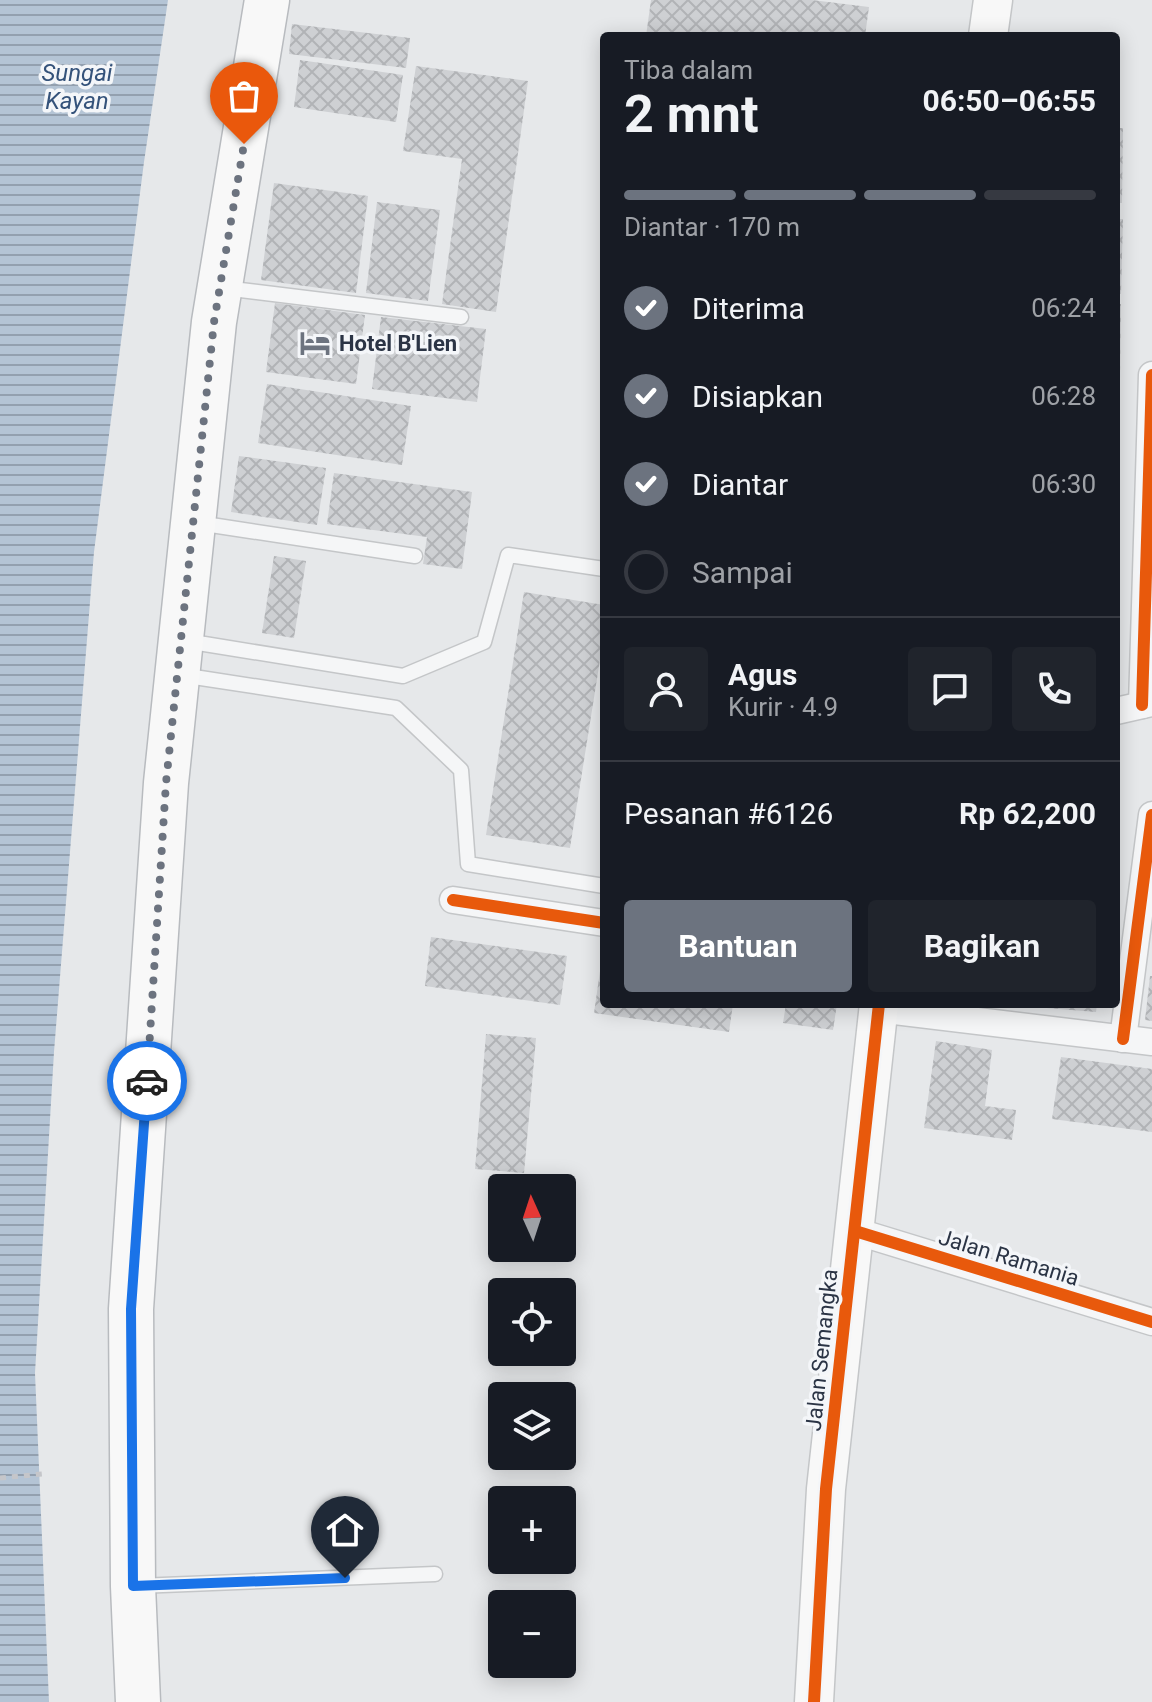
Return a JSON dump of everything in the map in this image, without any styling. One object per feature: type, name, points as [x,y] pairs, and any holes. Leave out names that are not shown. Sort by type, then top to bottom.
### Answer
[{"type":"highway","points":[[138,1702],[133,1586],[131,1309],[166,783],[214,322],[267,0]]},
{"type":"street","points":[[989,32],[993,0]]},
{"type":"street","points":[[1137,706],[1152,375]]},
{"type":"street","points":[[1123,1039],[1152,815]]},
{"type":"street","points":[[453,900],[600,922]]},
{"type":"street","name":"Jalan Semangka","points":[[814,1702],[826,1489],[878,1008]]},
{"type":"street","points":[[893,1008],[1152,1042]]},
{"type":"street","name":"Jalan Ramania","points":[[855,1231],[1152,1322]]},
{"type":"lane","points":[[220,287],[461,317]]},
{"type":"lane","points":[[193,522],[415,556]]},
{"type":"lane","points":[[180,658],[403,676],[484,642],[508,555],[600,568]]},
{"type":"lane","points":[[180,658],[396,708],[461,770],[468,864],[600,885]]},
{"type":"lane","points":[[133,1586],[435,1574]]},
{"type":"path","points":[[0,1478],[42,1474]]},
{"type":"water","name":"Sungai Kayan","points":[[0,0],[168,0],[94,552],[54,1052],[35,1373],[49,1702],[0,1702]]},
{"type":"building","points":[[651,0],[812,0],[869,7],[866,32],[647,32]]},
{"type":"building","points":[[292,24],[410,38],[406,68],[289,54]]},
{"type":"building","points":[[300,60],[403,75],[396,122],[294,107]]},
{"type":"building","points":[[416,66],[528,81],[496,312],[442,304],[462,159],[403,151]]},
{"type":"building","points":[[1120,128],[1123,128],[1120,203]]},
{"type":"building","points":[[274,183],[368,196],[356,293],[261,280]]},
{"type":"building","points":[[377,202],[440,210],[428,301],[366,293]]},
{"type":"building","points":[[1120,219],[1123,219],[1121,294]]},
{"type":"building","name":"Hotel B'Lien","points":[[275,303],[365,315],[356,384],[266,372]]},
{"type":"building","points":[[381,317],[486,329],[477,402],[372,389]]},
{"type":"building","points":[[267,384],[411,406],[402,465],[258,443]]},
{"type":"building","points":[[239,456],[326,468],[317,525],[231,512]]},
{"type":"building","points":[[334,473],[472,492],[462,569],[423,564],[427,537],[327,524]]},
{"type":"building","points":[[274,556],[306,561],[294,638],[262,633]]},
{"type":"building","points":[[524,592],[600,604],[600,660],[570,848],[486,835]]},
{"type":"building","points":[[431,937],[567,956],[560,1005],[425,986]]},
{"type":"building","points":[[600,971],[600,1008],[732,1008],[729,1032],[594,1013]]},
{"type":"building","points":[[1152,976],[1152,1021],[1145,1020]]},
{"type":"building","points":[[785,1008],[836,1008],[833,1030],[783,1023]]},
{"type":"building","points":[[1046,1008],[1096,1008],[1096,1012]]},
{"type":"building","points":[[486,1034],[536,1038],[524,1173],[475,1169]]},
{"type":"building","points":[[936,1041],[992,1050],[985,1106],[1016,1110],[1012,1140],[924,1128]]},
{"type":"building","points":[[1061,1057],[1152,1069],[1152,1132],[1052,1119]]},
{"type":"cycle path","points":[[1142,705],[1152,375]]},
{"type":"cycle path","points":[[1123,1039],[1152,815]]},
{"type":"cycle path","points":[[453,900],[600,922]]},
{"type":"cycle path","points":[[814,1702],[826,1489],[879,1008]]},
{"type":"cycle path","points":[[855,1231],[1152,1322]]},
{"type":"way so far","points":[[147,1081],[166,783],[214,322],[244,144]]},
{"type":"place","name":"Hotel B'Lien","points":[[315,343]]},
{"type":"route","points":[[147,1081],[131,1309],[133,1586],[345,1578]]}]
